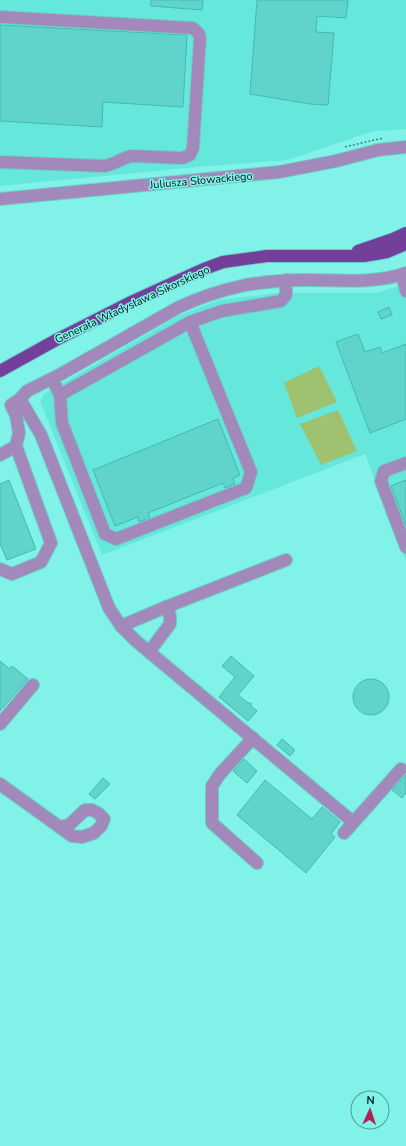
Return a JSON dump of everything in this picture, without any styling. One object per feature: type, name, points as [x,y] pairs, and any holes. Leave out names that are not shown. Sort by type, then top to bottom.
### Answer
[{"type":"main road","name":"Generała Władysława Sikorskiego","points":[[342,256],[374,246],[406,233]]},
{"type":"main road","name":"Generała Władysława Sikorskiego","points":[[0,371],[115,310],[204,269],[223,262],[267,256],[364,256],[387,252],[406,244]]},
{"type":"street","points":[[0,17],[193,28],[199,34],[200,38],[193,148],[190,155],[182,158],[132,156],[126,157],[113,165],[104,166],[0,162]]},
{"type":"street","name":"Juliusza Słowackiego","points":[[0,199],[279,172],[378,150],[404,148]]},
{"type":"street","points":[[0,569],[12,574],[41,562],[51,542],[16,446],[19,433],[16,415],[12,405],[28,391],[163,316],[195,300],[225,289],[267,281],[360,280],[378,279],[404,274],[406,291]]},
{"type":"street","points":[[60,394],[190,322],[222,311],[281,300],[286,295],[286,280]]},
{"type":"street","points":[[52,379],[60,394],[62,423],[105,534],[116,539],[246,488],[251,472],[190,322]]},
{"type":"street","points":[[20,399],[41,436],[109,608],[121,626],[149,652],[354,822]]},
{"type":"street","points":[[0,455],[16,446]]},
{"type":"street","points":[[406,463],[384,471],[381,481],[406,547]]},
{"type":"street","points":[[121,626],[286,560]]},
{"type":"street","points":[[149,652],[170,624],[170,615],[166,607]]},
{"type":"street","points":[[0,724],[33,685]]},
{"type":"street","points":[[253,738],[220,774],[212,786],[212,824],[257,863]]},
{"type":"street","points":[[344,833],[401,768]]},
{"type":"street","points":[[1,786],[60,827]]},
{"type":"shaded area","points":[[0,0],[406,0],[406,129],[367,133],[288,160],[197,167],[0,186]]},
{"type":"shaded area","points":[[406,284],[406,561],[365,454],[102,555],[40,401],[44,394],[180,315],[219,300],[277,293],[375,293]]},
{"type":"shaded area","points":[[319,366],[337,402],[297,418],[284,383]]},
{"type":"shaded area","points":[[338,410],[357,451],[321,465],[300,424]]},
{"type":"building","points":[[151,0],[203,0],[202,10],[151,6]]},
{"type":"building","points":[[257,0],[348,0],[346,18],[317,16],[316,32],[334,33],[328,105],[310,104],[250,94]]},
{"type":"building","points":[[0,25],[187,35],[183,107],[103,102],[102,127],[0,121]]},
{"type":"building","points":[[389,307],[392,315],[381,319],[378,312]]},
{"type":"building","points":[[358,334],[365,352],[380,347],[382,353],[406,344],[406,419],[370,433],[336,342]]},
{"type":"building","points":[[218,419],[240,475],[233,478],[235,484],[225,488],[223,483],[148,513],[150,518],[139,522],[138,517],[115,526],[93,470]]},
{"type":"building","points":[[9,480],[36,549],[7,560],[0,544],[0,484]]},
{"type":"building","points":[[406,480],[406,526],[391,486]]},
{"type":"building","points":[[231,656],[254,676],[238,695],[248,703],[251,703],[251,706],[257,711],[248,721],[219,697],[235,677],[222,666]]},
{"type":"building","points":[[0,661],[10,669],[12,666],[28,679],[0,711]]},
{"type":"building","points":[[375,679],[384,684],[388,690],[388,704],[384,710],[375,715],[367,715],[358,710],[354,704],[353,693],[358,684],[364,680]]},
{"type":"building","points":[[282,739],[295,750],[290,756],[277,745]]},
{"type":"building","points":[[244,759],[257,771],[247,783],[233,771]]},
{"type":"building","points":[[406,775],[406,793],[402,798],[392,790]]},
{"type":"building","points":[[103,778],[110,784],[95,799],[89,794]]},
{"type":"building","points":[[265,780],[312,819],[322,807],[340,822],[331,834],[335,837],[306,873],[237,815]]}]
